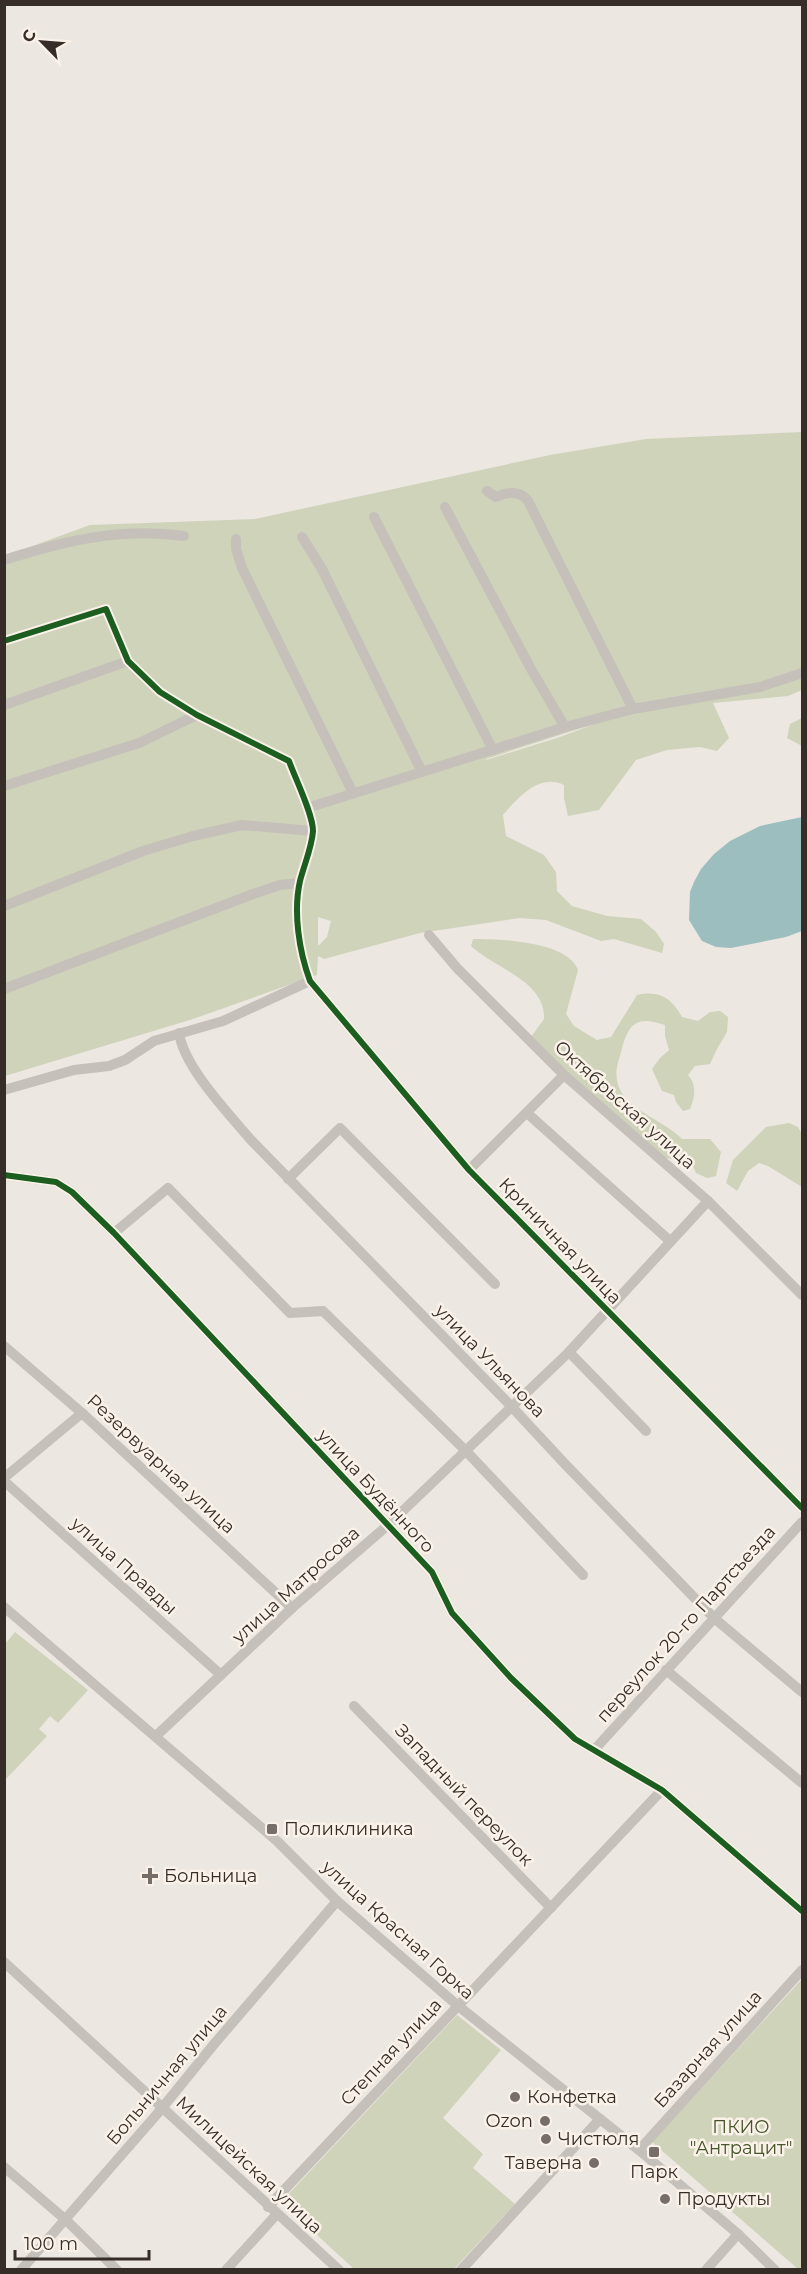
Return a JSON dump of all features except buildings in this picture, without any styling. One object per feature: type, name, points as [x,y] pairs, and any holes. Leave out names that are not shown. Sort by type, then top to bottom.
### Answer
[{"type":"street","points":[[487,491],[496,497],[504,493],[516,493],[524,496],[528,501],[633,709]]},
{"type":"street","points":[[445,507],[531,669],[565,727]]},
{"type":"street","points":[[374,517],[493,750]]},
{"type":"street","points":[[4,560],[63,542],[113,533],[183,536]]},
{"type":"street","points":[[302,537],[322,569],[422,772]]},
{"type":"street","points":[[236,539],[236,549],[242,568],[353,793]]},
{"type":"street","points":[[4,641],[106,609],[128,661],[160,692],[197,715],[289,761],[313,831],[300,883],[298,921],[305,968],[310,981],[223,1022],[154,1041],[125,1060],[109,1066],[74,1070],[4,1090]]},
{"type":"street","points":[[4,705],[128,661]]},
{"type":"street","points":[[307,808],[565,727],[633,709],[760,687],[802,673]]},
{"type":"street","points":[[4,786],[139,743],[197,715]]},
{"type":"street","points":[[4,906],[143,851],[203,834],[242,825],[313,831]]},
{"type":"street","points":[[4,989],[253,894],[280,885],[300,883]]},
{"type":"street","name":"Октябрьская улица","points":[[429,935],[458,968],[564,1075],[708,1201],[802,1295]]},
{"type":"street","name":"Криничная улица","points":[[310,981],[469,1170],[802,1509]]},
{"type":"street","name":"улица Ульянова","points":[[180,1033],[184,1052],[219,1102],[251,1140],[714,1618],[802,1692]]},
{"type":"street","points":[[469,1170],[564,1075]]},
{"type":"street","points":[[527,1113],[670,1242]]},
{"type":"street","points":[[288,1179],[340,1128],[495,1284]]},
{"type":"street","name":"улица Будённого","points":[[4,1175],[56,1182],[72,1192],[114,1233],[432,1572],[452,1613],[511,1678],[575,1739],[662,1790],[802,1911]]},
{"type":"street","points":[[114,1233],[168,1188],[290,1313],[322,1311],[466,1451],[583,1575]]},
{"type":"street","name":"улица Матросова","points":[[156,1736],[292,1608],[388,1525],[569,1352],[708,1201]]},
{"type":"street","name":"Резервуарная улица","points":[[4,1346],[82,1413],[292,1608]]},
{"type":"street","points":[[569,1352],[646,1431]]},
{"type":"street","points":[[4,1480],[82,1413]]},
{"type":"street","name":"улица Правды","points":[[4,1480],[222,1675]]},
{"type":"street","name":"переулок 20-го Партсъезда","points":[[595,1749],[802,1522]]},
{"type":"street","name":"улица Красная Горка","points":[[4,1606],[277,1841],[337,1901],[457,2006],[639,2150],[738,2234],[775,2270]]},
{"type":"street","points":[[666,1670],[802,1783]]},
{"type":"street","name":"Западный переулок","points":[[354,1706],[551,1908]]},
{"type":"street","name":"Степная улица","points":[[226,2270],[272,2210],[457,2006],[662,1790]]},
{"type":"street","name":"Больничная улица","points":[[21,2270],[163,2107],[337,1901]]},
{"type":"street","name":"Милицейская улица","points":[[4,1962],[339,2270]]},
{"type":"street","name":"Базарная улица","points":[[639,2150],[802,1970]]},
{"type":"street","points":[[461,2270],[600,2119]]},
{"type":"street","points":[[4,2167],[66,2220],[117,2270]]},
{"type":"street","points":[[706,2270],[738,2234]]},
{"type":"green space","points":[[802,432],[802,690],[788,696],[713,703],[729,738],[717,751],[700,747],[667,750],[636,760],[599,810],[568,816],[564,785],[546,782],[522,795],[503,815],[506,836],[544,855],[556,872],[557,891],[572,906],[607,916],[641,919],[656,932],[664,944],[662,953],[614,939],[601,941],[546,920],[520,918],[420,933],[324,959],[318,956],[317,975],[193,1019],[5,1076],[5,556],[90,525],[255,519],[550,455],[646,439]],"holes":[[[597,723],[560,737],[486,760],[486,759]],[[318,917],[331,921],[327,937],[318,946]]]},
{"type":"green space","points":[[802,718],[802,746],[787,738],[790,724]]},
{"type":"green space","points":[[473,939],[515,941],[548,947],[572,960],[578,970],[566,1014],[574,1026],[597,1040],[611,1037],[637,995],[652,994],[664,997],[674,1005],[682,1017],[698,1021],[710,1012],[720,1011],[728,1017],[727,1032],[710,1064],[695,1066],[688,1075],[693,1083],[694,1091],[690,1109],[683,1111],[674,1095],[662,1091],[652,1069],[669,1050],[665,1025],[644,1021],[631,1027],[624,1042],[616,1075],[619,1088],[626,1098],[682,1139],[710,1139],[721,1152],[716,1176],[707,1178],[696,1173],[691,1162],[652,1156],[531,1037],[544,1019],[537,995],[528,985],[471,946]]},
{"type":"green space","points":[[789,1123],[798,1127],[802,1134],[802,1187],[759,1163],[748,1171],[737,1191],[726,1183],[733,1160],[766,1127]]},
{"type":"green space","points":[[15,1632],[88,1690],[58,1723],[50,1716],[39,1729],[47,1736],[5,1780],[5,1644]]},
{"type":"green space","name":"ПКИО \"Антрацит\"","points":[[802,1979],[802,2269],[798,2269],[652,2142]]},
{"type":"green space","points":[[457,2015],[501,2050],[443,2118],[483,2154],[473,2168],[515,2204],[454,2269],[354,2269],[281,2202]]},
{"type":"water","points":[[802,817],[802,931],[786,937],[731,948],[716,947],[702,941],[689,920],[690,892],[701,869],[730,841],[760,826]]},
{"type":"cycle path","points":[[4,641],[106,609],[128,661],[160,692],[197,715],[289,761],[307,806],[313,831],[310,850],[300,881],[297,905],[300,944],[310,981],[469,1170],[802,1508]]},
{"type":"cycle path","points":[[4,1175],[56,1182],[72,1192],[114,1233],[432,1572],[452,1613],[511,1678],[575,1739],[662,1790],[802,1911]]},
{"type":"place","name":"Поликлиника","points":[[272,1829]]},
{"type":"place","name":"Больница","points":[[150,1876]]},
{"type":"place","name":"Конфетка","points":[[515,2097]]},
{"type":"place","name":"Ozon","points":[[545,2121]]},
{"type":"place","name":"Чистюля","points":[[546,2139]]},
{"type":"place","name":"Парк","points":[[654,2152]]},
{"type":"place","name":"Таверна","points":[[594,2163]]},
{"type":"place","name":"Продукты","points":[[665,2199]]}]
